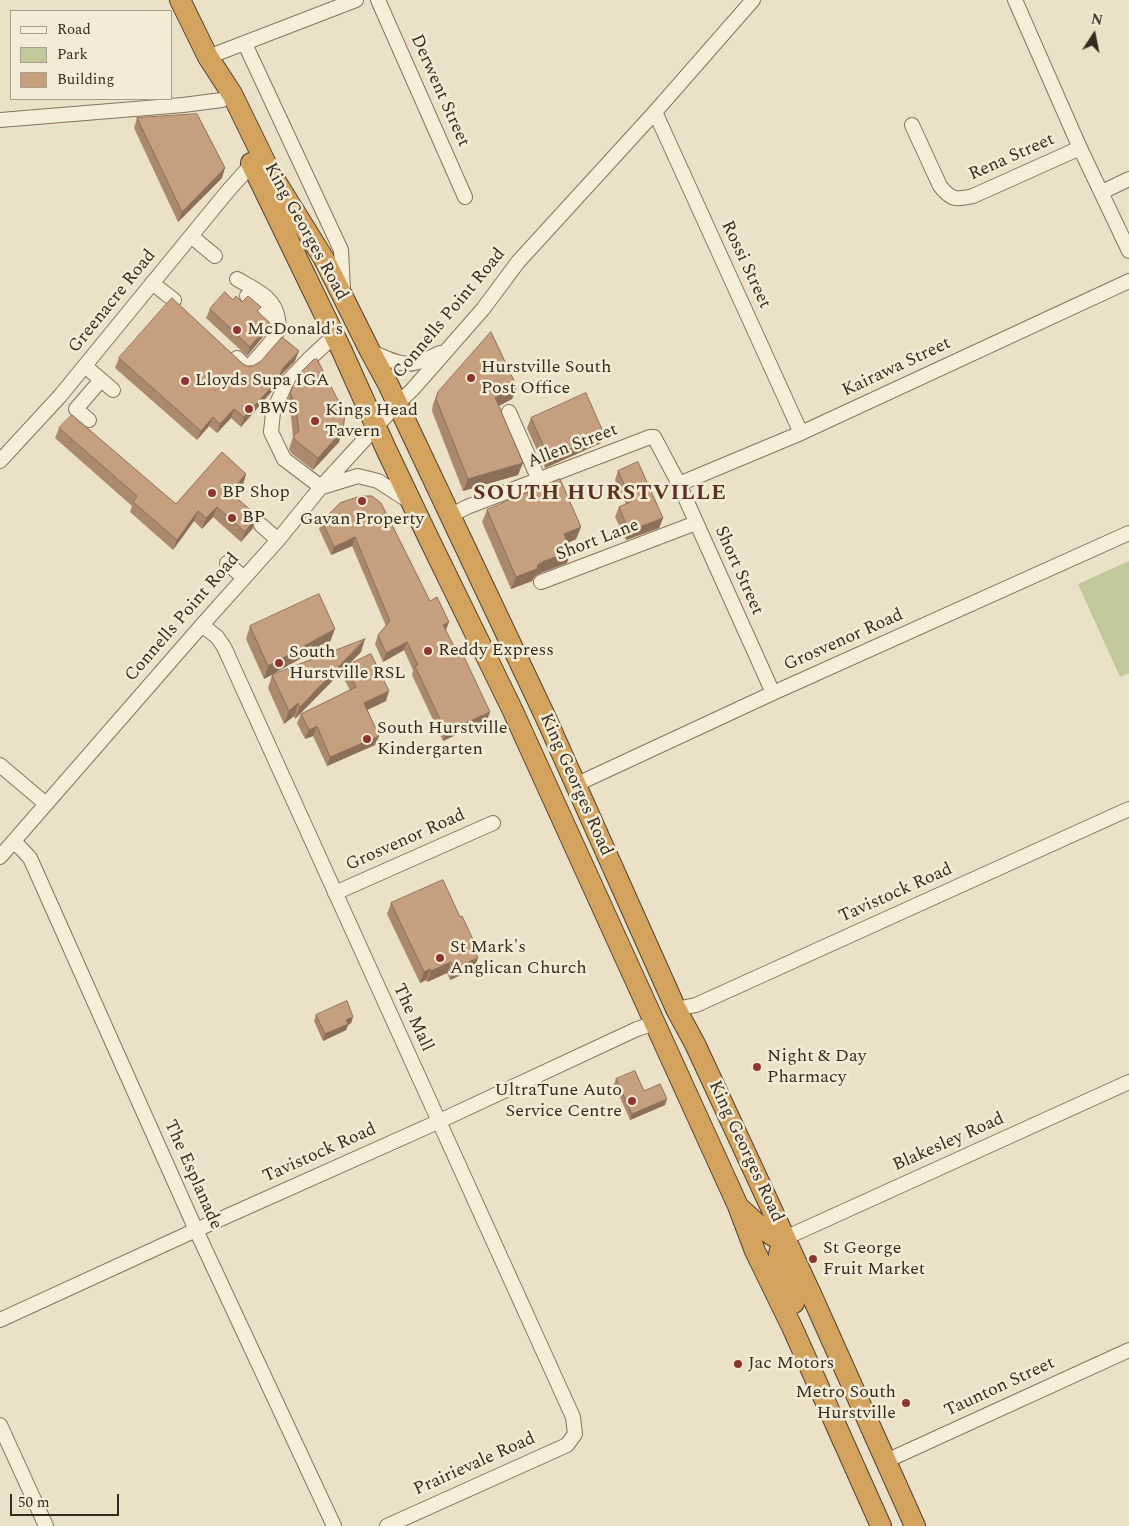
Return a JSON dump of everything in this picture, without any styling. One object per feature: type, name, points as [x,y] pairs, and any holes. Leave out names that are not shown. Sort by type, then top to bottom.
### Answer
[{"type":"highway","name":"King Georges Road","points":[[180,0],[208,57],[232,94],[270,172],[324,260],[388,384],[544,716],[676,1009],[696,1044],[915,1526]]},
{"type":"highway","name":"King Georges Road","points":[[208,57],[222,100],[335,335],[412,503],[521,728],[738,1206],[755,1251],[792,1327],[881,1526]]},
{"type":"highway","points":[[738,1206],[768,1233],[785,1238],[779,1248],[778,1263],[794,1302],[792,1327]]},
{"type":"street","points":[[208,57],[356,0]]},
{"type":"street","name":"Derwent Street","points":[[378,0],[465,197]]},
{"type":"street","name":"Connells Point Road","points":[[0,857],[278,540],[321,487],[412,390],[483,309],[518,262],[753,0]]},
{"type":"street","points":[[1015,0],[1080,148],[1129,251]]},
{"type":"street","points":[[245,44],[340,250],[344,300]]},
{"type":"street","points":[[0,120],[222,100]]},
{"type":"street","name":"Rossi Street","points":[[654,112],[801,433]]},
{"type":"street","name":"Rena Street","points":[[912,125],[940,186],[946,194],[958,199],[973,196],[1080,148]]},
{"type":"street","name":"Greenacre Road","points":[[0,461],[60,396],[252,164]]},
{"type":"street","points":[[1102,192],[1129,179]]},
{"type":"street","points":[[191,236],[215,256]]},
{"type":"street","name":"Kairawa Street","points":[[679,484],[801,433],[1129,281]]},
{"type":"street","points":[[152,283],[174,300]]},
{"type":"street","points":[[225,347],[246,367],[251,366],[277,334],[279,324]]},
{"type":"street","points":[[335,335],[286,383],[273,412],[271,432],[284,459],[321,487],[358,476],[378,481],[412,503]]},
{"type":"street","points":[[370,351],[402,364],[422,362],[445,351]]},
{"type":"street","points":[[85,366],[113,390]]},
{"type":"street","points":[[76,409],[102,380]]},
{"type":"street","points":[[60,396],[89,420]]},
{"type":"street","points":[[509,412],[539,480]]},
{"type":"street","name":"Allen Street","points":[[450,516],[468,506],[654,437]]},
{"type":"street","name":"Short Street","points":[[654,437],[679,484],[773,693]]},
{"type":"street","name":"Short Lane","points":[[541,582],[696,523]]},
{"type":"street","points":[[261,525],[278,540]]},
{"type":"street","name":"Grosvenor Road","points":[[575,785],[773,693],[1129,533]]},
{"type":"street","points":[[227,563],[244,578]]},
{"type":"street","name":"The Mall","points":[[202,625],[224,647],[574,1417],[575,1434]]},
{"type":"street","points":[[0,764],[46,804]]},
{"type":"street","name":"Tavistock Road","points":[[676,1009],[696,1005],[1129,809]]},
{"type":"street","name":"Grosvenor Road","points":[[335,893],[493,823]]},
{"type":"street","name":"The Esplanade","points":[[14,841],[30,858],[196,1230],[334,1526]]},
{"type":"street","name":"Tavistock Road","points":[[0,1320],[637,1029],[655,1023]]},
{"type":"street","name":"Blakesley Road","points":[[785,1238],[1129,1082]]},
{"type":"street","name":"Taunton Street","points":[[886,1461],[1129,1350]]},
{"type":"street","points":[[0,1425],[46,1526]]},
{"type":"street","name":"Prairievale Road","points":[[387,1526],[567,1445],[575,1434]]},
{"type":"green space","points":[[1129,561],[1129,673],[1120,677],[1078,584]]},
{"type":"building","points":[[197,114],[225,168],[182,212],[137,118]]},
{"type":"building","points":[[225,292],[233,300],[236,296],[242,302],[248,296],[261,307],[257,311],[270,323],[250,347],[210,309]]},
{"type":"building","points":[[172,298],[247,366],[253,366],[261,361],[282,337],[299,351],[283,368],[277,381],[244,417],[234,409],[220,424],[213,417],[201,431],[119,358]]},
{"type":"building","points":[[491,332],[517,387],[495,397],[523,463],[468,479],[436,399],[438,392]]},
{"type":"building","name":"Kings Head Tavern","points":[[317,359],[345,414],[343,430],[318,458],[296,441],[293,436],[299,431],[295,403],[290,393],[298,375],[313,360]]},
{"type":"building","points":[[586,393],[604,434],[549,458],[531,418]]},
{"type":"building","points":[[72,415],[176,504],[222,452],[246,474],[230,492],[256,517],[245,532],[217,507],[206,518],[198,511],[177,540],[133,502],[137,496],[59,428]]},
{"type":"building","points":[[638,462],[663,518],[629,531],[619,507],[632,501],[618,471]]},
{"type":"building","points":[[560,479],[581,527],[564,534],[571,551],[542,562],[538,565],[537,569],[516,577],[487,510]]},
{"type":"building","points":[[361,496],[372,496],[381,503],[430,601],[437,597],[449,622],[443,625],[455,648],[459,646],[490,712],[446,732],[415,666],[418,665],[407,642],[386,653],[378,635],[390,621],[355,537],[334,547],[322,521],[340,503]]},
{"type":"building","points":[[319,594],[335,629],[268,666],[250,626]]},
{"type":"building","points":[[365,639],[300,707],[298,703],[289,711],[272,675]]},
{"type":"building","points":[[371,654],[389,691],[364,703],[379,736],[330,757],[317,726],[309,730],[301,714],[356,687],[346,666]]},
{"type":"building","points":[[443,880],[478,950],[475,951],[478,958],[454,968],[451,962],[424,972],[391,903]]},
{"type":"building","points":[[347,1001],[353,1017],[346,1020],[348,1024],[325,1034],[316,1015]]},
{"type":"building","points":[[635,1071],[644,1091],[660,1084],[667,1099],[632,1114],[616,1079]]},
{"type":"place","name":"McDonald's","points":[[237,330]]},
{"type":"place","name":"Hurstville South Post Office","points":[[471,378]]},
{"type":"place","name":"Lloyds Supa IGA","points":[[185,381]]},
{"type":"place","name":"BWS","points":[[249,409]]},
{"type":"place","name":"Kings Head Tavern","points":[[315,421]]},
{"type":"place","name":"BP Shop","points":[[212,493]]},
{"type":"place","name":"Gavan Property","points":[[362,501]]},
{"type":"place","name":"BP","points":[[232,518]]},
{"type":"place","name":"Reddy Express","points":[[428,651]]},
{"type":"place","name":"South Hurstville RSL","points":[[279,663]]},
{"type":"place","name":"South Hurstville Kindergarten","points":[[367,739]]},
{"type":"place","name":"St Mark's Anglican Church","points":[[440,958]]},
{"type":"place","name":"Night & Day Pharmacy","points":[[757,1067]]},
{"type":"place","name":"UltraTune Auto Service Centre","points":[[632,1101]]},
{"type":"place","name":"St George Fruit Market","points":[[813,1259]]},
{"type":"place","name":"Jac Motors","points":[[738,1364]]},
{"type":"place","name":"Metro South Hurstville","points":[[906,1403]]},
{"type":"district","name":"SOUTH HURSTVILLE","points":[[600,495]]}]
